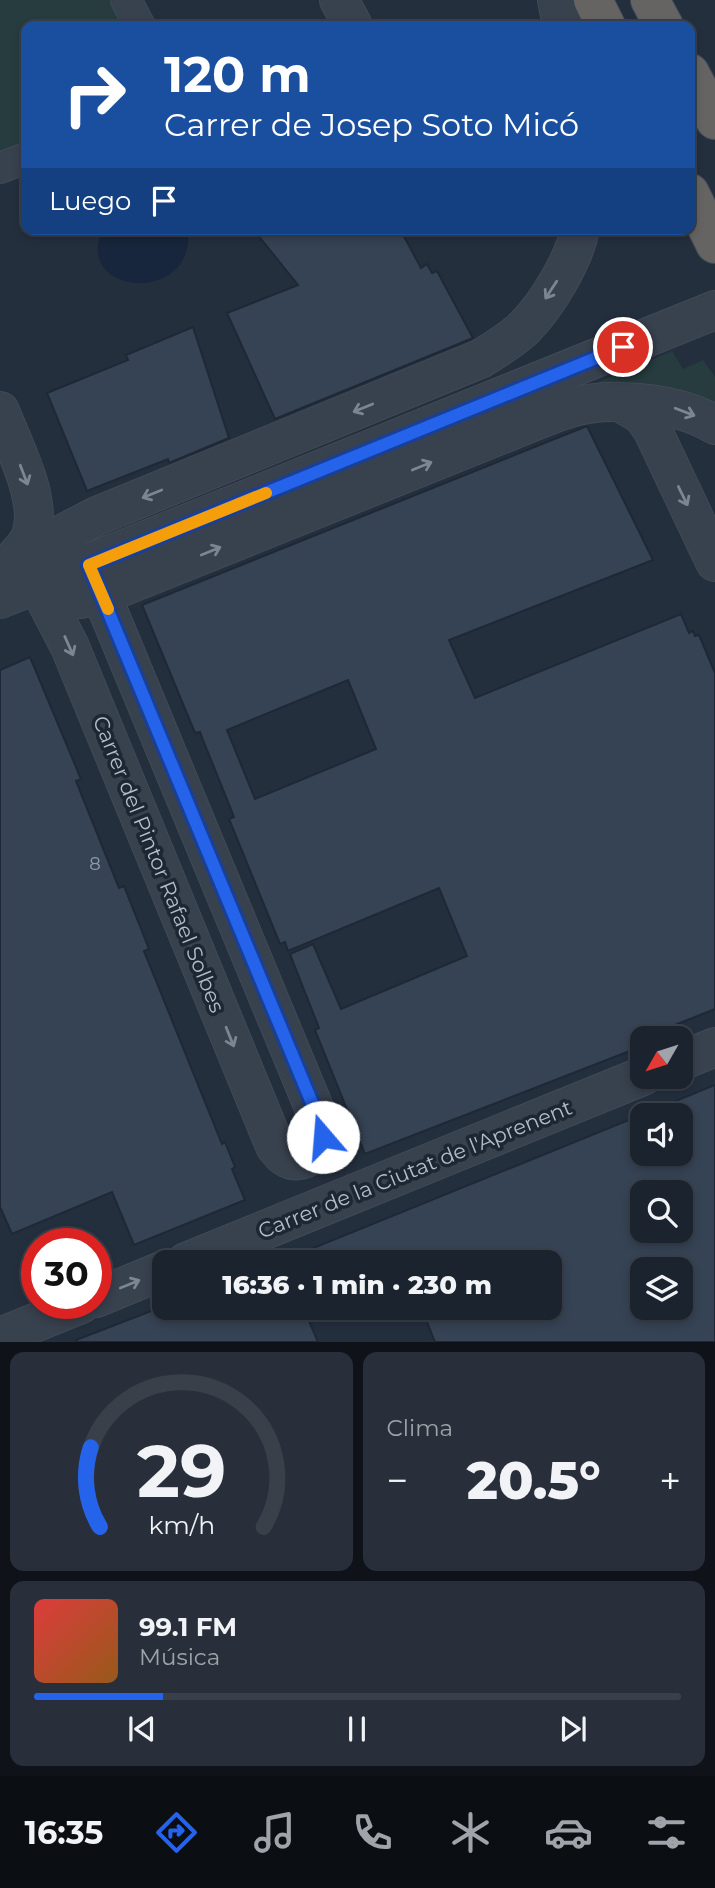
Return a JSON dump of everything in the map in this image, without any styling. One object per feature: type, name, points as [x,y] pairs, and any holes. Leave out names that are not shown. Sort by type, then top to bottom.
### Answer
[{"type":"highway","points":[[593,0],[604,21]]},
{"type":"highway","points":[[650,0],[661,21]]},
{"type":"highway","points":[[695,82],[715,120]]},
{"type":"highway","points":[[695,203],[715,244]]},
{"type":"street","points":[[126,0],[137,21]]},
{"type":"street","points":[[339,0],[350,21]]},
{"type":"street","points":[[556,0],[561,21]]},
{"type":"street","points":[[0,168],[21,160]]},
{"type":"street","points":[[12,580],[97,516],[480,359],[500,347],[525,327],[564,270],[579,235]]},
{"type":"street","points":[[12,580],[80,599],[96,580],[715,310]]},
{"type":"street","points":[[96,580],[582,405],[620,402],[674,408],[715,425]]},
{"type":"street","points":[[620,402],[643,416],[653,431],[715,562]]},
{"type":"street","points":[[0,411],[29,486],[34,519],[29,540],[12,580]]},
{"type":"street","name":"Carrer del Pintor Rafael Solbes","points":[[12,580],[75,660],[275,1146],[301,1203],[308,1208],[336,1197]]},
{"type":"street","points":[[96,580],[322,1127],[336,1197]]},
{"type":"street","points":[[693,1056],[715,1047]]},
{"type":"street","name":"Carrer de la Ciutat de l'Aprenent","points":[[214,1250],[336,1197],[630,1081]]},
{"type":"street","points":[[275,1146],[284,1157],[293,1160],[306,1158],[317,1150],[323,1137],[322,1127]]},
{"type":"street","points":[[112,1291],[152,1275]]},
{"type":"street","points":[[0,1337],[44,1319]]},
{"type":"green space","points":[[0,0],[109,0],[120,21],[21,21],[21,146],[0,155]]},
{"type":"green space","points":[[672,351],[683,369],[703,360],[715,377],[715,413],[551,402]]},
{"type":"water","points":[[102,235],[188,235],[186,254],[174,271],[157,281],[137,283],[118,279],[104,268],[98,251]]},
{"type":"building","points":[[258,235],[403,235],[421,268],[427,264],[432,273],[437,271],[473,338],[275,419],[227,313],[298,285]]},
{"type":"building","points":[[193,327],[229,438],[169,463],[168,459],[87,491],[47,393],[128,360],[126,355]]},
{"type":"building","points":[[587,426],[653,560],[449,640],[475,698],[681,614],[689,633],[693,631],[695,636],[699,635],[715,673],[715,1009],[672,1026],[630,1026],[630,1051],[365,1154],[315,1030],[319,1028],[290,954],[313,944],[341,1009],[467,956],[439,888],[288,951],[285,942],[280,944],[229,819],[234,817],[200,732],[195,733],[142,605]],"holes":[[[348,680],[376,749],[255,799],[227,730]]]},
{"type":"building","points":[[30,657],[81,779],[76,781],[119,888],[124,886],[149,949],[144,951],[222,1144],[225,1142],[235,1167],[232,1169],[245,1200],[134,1245],[112,1192],[12,1234],[0,1207],[0,670]]},
{"type":"building","points":[[715,1085],[715,1342],[435,1342],[426,1320],[562,1320],[562,1250],[309,1250],[630,1120],[630,1166],[693,1166],[693,1103],[671,1103]]},
{"type":"building","points":[[152,1311],[152,1320],[309,1320],[318,1342],[77,1342],[76,1340]]},
{"type":"slow traffic","points":[[108,609],[89,565],[266,493]]},
{"type":"route","points":[[323,1137],[322,1127],[89,565],[623,347]]}]
